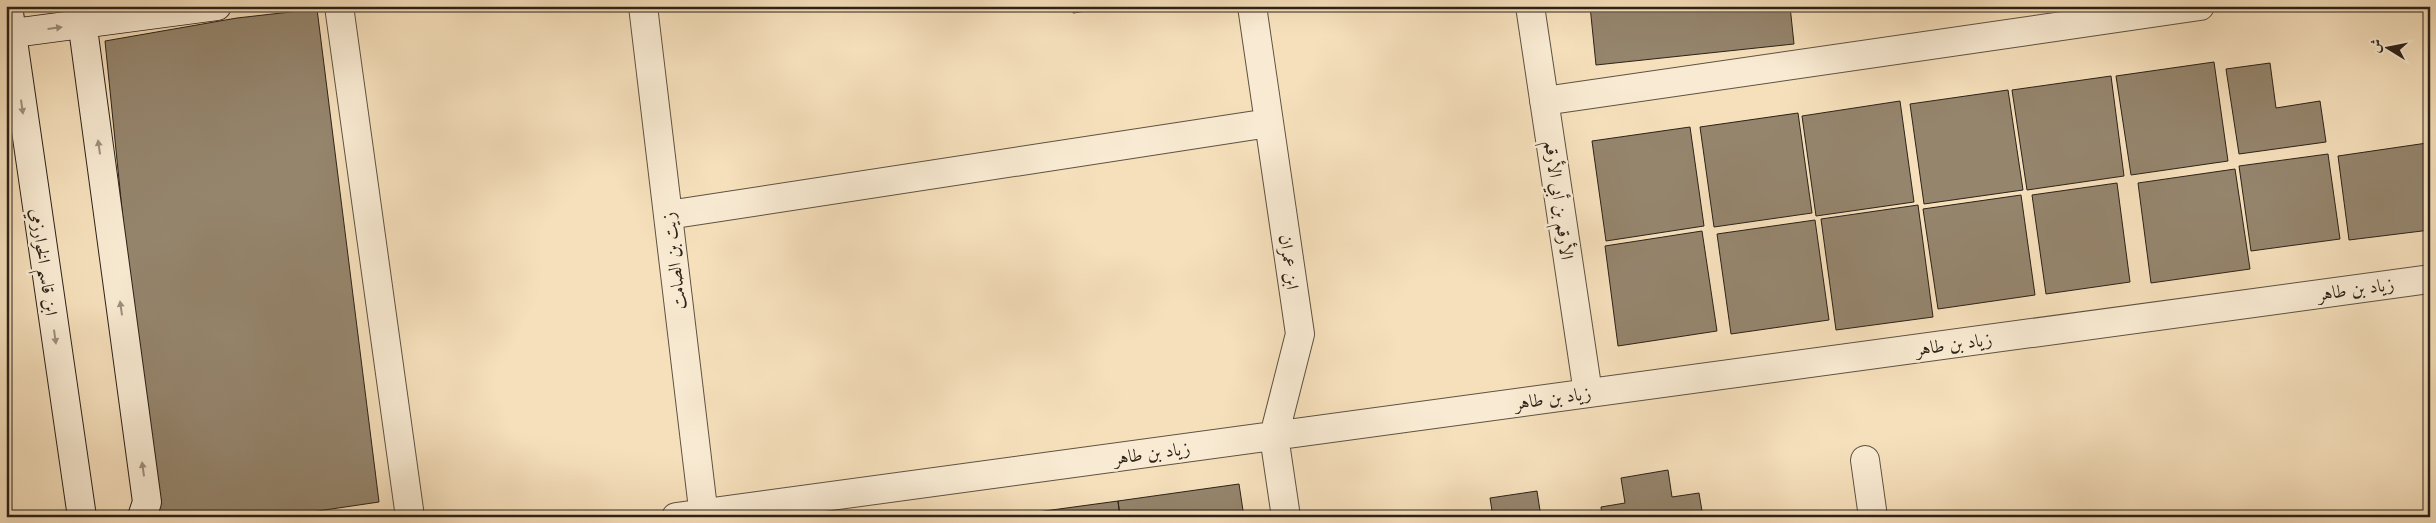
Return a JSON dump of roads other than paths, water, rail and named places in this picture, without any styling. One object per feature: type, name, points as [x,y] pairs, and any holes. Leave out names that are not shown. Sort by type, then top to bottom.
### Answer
[{"type":"street","name":"ابن قاسم الخوارزمي","points":[[8,6],[9,33],[82,517]]},
{"type":"street","points":[[9,33],[81,15],[217,6]]},
{"type":"street","points":[[339,6],[410,517]]},
{"type":"street","name":"زيت بن الصامت","points":[[643,6],[704,515]]},
{"type":"street","name":"ابن عمران","points":[[1252,6],[1300,334],[1274,436],[1286,517]]},
{"type":"street","name":"الأرقم بن أبي الأرقم","points":[[1530,6],[1588,393]]},
{"type":"street","points":[[1544,101],[2200,6]]},
{"type":"street","points":[[81,15],[147,502],[142,517]]},
{"type":"street","points":[[668,215],[1269,123]]},
{"type":"street","name":"زياد بن طاهر","points":[[676,517],[704,515],[2430,279]]},
{"type":"street","points":[[1864,460],[1873,517]]}]
